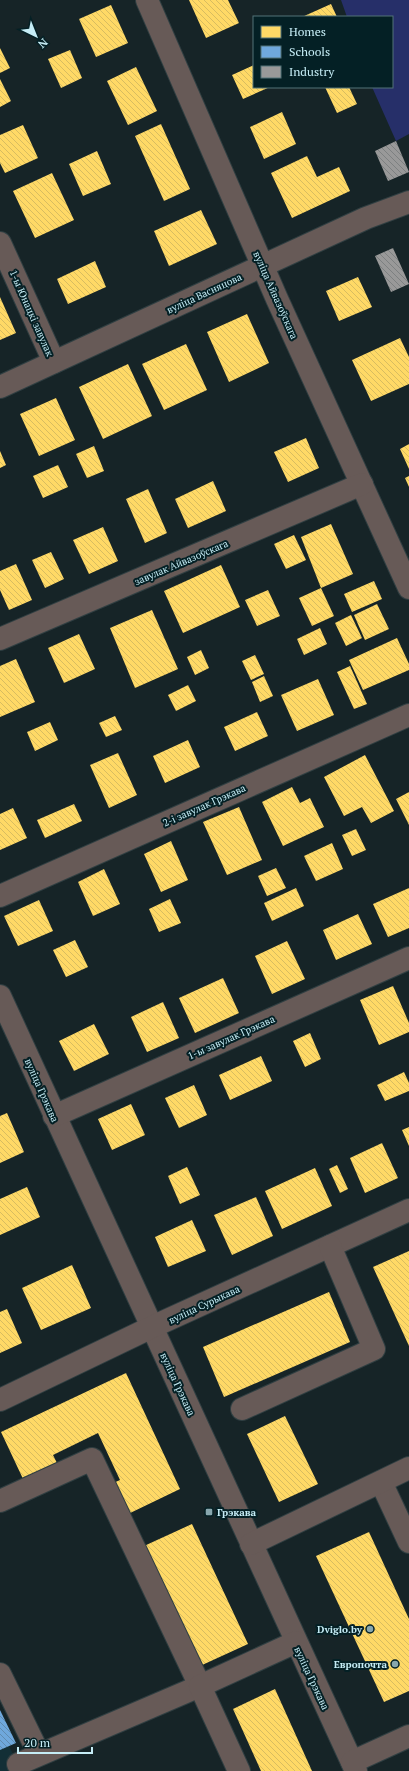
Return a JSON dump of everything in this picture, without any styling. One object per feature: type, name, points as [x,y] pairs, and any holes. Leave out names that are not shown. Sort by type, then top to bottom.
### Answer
[{"type":"street","name":"вуліца Айвазоўскага","points":[[147,0],[263,266],[409,588]]},
{"type":"street","name":"вуліца Васняцова","points":[[0,387],[366,218],[409,202]]},
{"type":"street","name":"1-ы Юнацкі завулак","points":[[0,243],[54,362]]},
{"type":"street","name":"завулак Айвазоўскага","points":[[0,639],[362,484]]},
{"type":"street","name":"2-і завулак Грэкава","points":[[0,896],[409,715]]},
{"type":"street","name":"1-ы завулак Грэкава","points":[[54,1116],[409,958]]},
{"type":"street","name":"вуліца Грэкава","points":[[0,996],[354,1767]]},
{"type":"street","name":"вуліца Сурыкава","points":[[0,1400],[152,1327],[409,1210]]},
{"type":"street","points":[[242,1409],[374,1349],[330,1246]]},
{"type":"street","points":[[0,1501],[92,1459],[239,1771]]},
{"type":"street","points":[[251,1544],[409,1468]]},
{"type":"street","points":[[381,1482],[409,1542]]},
{"type":"street","points":[[18,1764],[200,1686],[296,1642]]},
{"type":"street","points":[[0,1674],[39,1754]]},
{"type":"street","points":[[354,1767],[409,1736]]},
{"type":"shaded area","points":[[341,0],[409,0],[409,134],[396,141],[372,88],[393,88],[393,16],[347,16]]},
{"type":"shaded area","points":[[0,1710],[9,1746],[21,1771],[0,1771]]},
{"type":"building: Homes","points":[[189,0],[228,0],[239,23],[206,38]]},
{"type":"building: Homes","points":[[331,4],[337,16],[304,16]]},
{"type":"building: Homes","points":[[111,5],[128,43],[96,57],[79,19]]},
{"type":"building: Homes","points":[[0,48],[10,68],[0,73]]},
{"type":"building: Homes","points":[[70,50],[82,78],[61,88],[48,59]]},
{"type":"building: Homes","points":[[253,65],[253,88],[268,88],[243,99],[232,75]]},
{"type":"building: Homes","points":[[136,67],[157,111],[128,125],[107,81]]},
{"type":"building: Homes","points":[[0,79],[11,101],[0,107]]},
{"type":"building: Homes","points":[[325,88],[349,88],[357,104],[337,113]]},
{"type":"building: Homes","points":[[282,112],[296,144],[264,159],[250,127]]},
{"type":"building: Homes","points":[[161,124],[190,189],[164,201],[135,136]]},
{"type":"building: Homes","points":[[23,125],[38,158],[5,173],[0,163],[0,135]]},
{"type":"building: Homes","points":[[97,151],[111,184],[83,196],[69,164]]},
{"type":"building: Homes","points":[[307,156],[317,177],[339,167],[350,191],[292,218],[271,173]]},
{"type":"building: Homes","points":[[52,173],[74,220],[35,238],[13,191]]},
{"type":"building: Homes","points":[[201,210],[217,244],[169,266],[154,231]]},
{"type":"building: Homes","points":[[95,261],[106,287],[68,304],[57,279]]},
{"type":"building: Homes","points":[[358,277],[372,307],[339,321],[326,291]]},
{"type":"building: Homes","points":[[0,297],[16,333],[0,340]]},
{"type":"building: Homes","points":[[247,314],[269,363],[229,382],[207,332]]},
{"type":"building: Homes","points":[[400,338],[409,357],[409,384],[371,401],[352,360]]},
{"type":"building: Homes","points":[[186,344],[207,390],[164,410],[142,364]]},
{"type":"building: Homes","points":[[128,364],[152,416],[103,439],[79,387]]},
{"type":"building: Homes","points":[[56,398],[75,440],[39,456],[20,414]]},
{"type":"building: Homes","points":[[306,438],[319,468],[288,482],[274,452]]},
{"type":"building: Homes","points":[[409,444],[409,469],[400,449]]},
{"type":"building: Homes","points":[[94,446],[104,471],[87,478],[76,454]]},
{"type":"building: Homes","points":[[0,451],[6,465],[0,468]]},
{"type":"building: Homes","points":[[58,465],[68,487],[43,498],[33,476]]},
{"type":"building: Homes","points":[[409,476],[409,487],[405,478]]},
{"type":"building: Homes","points":[[213,481],[226,511],[188,528],[175,499]]},
{"type":"building: Homes","points":[[148,489],[167,533],[145,543],[126,499]]},
{"type":"building: Homes","points":[[331,524],[353,574],[321,588],[301,537]]},
{"type":"building: Homes","points":[[103,527],[118,561],[89,574],[73,540]]},
{"type":"building: Homes","points":[[294,535],[306,560],[286,569],[274,544]]},
{"type":"building: Homes","points":[[51,552],[64,579],[45,588],[32,560]]},
{"type":"building: Homes","points":[[16,564],[32,600],[9,610],[0,590],[0,571]]},
{"type":"building: Homes","points":[[221,565],[240,607],[183,633],[164,591]]},
{"type":"building: Homes","points":[[374,581],[382,599],[352,612],[344,594]]},
{"type":"building: Homes","points":[[321,588],[334,616],[312,626],[299,598]]},
{"type":"building: Homes","points":[[268,590],[280,616],[257,626],[245,600]]},
{"type":"building: Homes","points":[[377,604],[389,629],[365,640],[354,615]]},
{"type":"building: Homes","points":[[152,610],[178,669],[135,688],[110,628]]},
{"type":"building: Homes","points":[[351,615],[362,638],[346,646],[335,623]]},
{"type":"building: Homes","points":[[320,628],[327,644],[304,655],[297,639]]},
{"type":"building: Homes","points":[[79,634],[95,669],[64,683],[48,648]]},
{"type":"building: Homes","points":[[397,638],[409,664],[409,670],[363,690],[349,660]]},
{"type":"building: Homes","points":[[201,650],[209,668],[195,675],[187,657]]},
{"type":"building: Homes","points":[[255,655],[264,674],[251,680],[242,661]]},
{"type":"building: Homes","points":[[16,659],[35,702],[0,717],[0,666]]},
{"type":"building: Homes","points":[[350,666],[367,704],[354,709],[337,672]]},
{"type":"building: Homes","points":[[264,676],[273,696],[260,702],[252,682]]},
{"type":"building: Homes","points":[[318,679],[334,715],[297,731],[281,695]]},
{"type":"building: Homes","points":[[188,685],[196,701],[176,711],[168,695]]},
{"type":"building: Homes","points":[[257,712],[268,736],[235,751],[224,727]]},
{"type":"building: Homes","points":[[115,716],[122,730],[106,737],[99,723]]},
{"type":"building: Homes","points":[[50,722],[58,740],[35,751],[27,732]]},
{"type":"building: Homes","points":[[188,740],[200,767],[165,783],[153,756]]},
{"type":"building: Homes","points":[[118,753],[137,795],[109,808],[90,765]]},
{"type":"building: Homes","points":[[365,755],[394,811],[371,823],[362,807],[344,816],[324,777]]},
{"type":"building: Homes","points":[[292,787],[300,803],[310,798],[324,827],[283,846],[262,802]]},
{"type":"building: Homes","points":[[409,792],[409,825],[396,799]]},
{"type":"building: Homes","points":[[74,804],[82,821],[45,838],[37,820]]},
{"type":"building: Homes","points":[[239,807],[262,860],[227,875],[203,822]]},
{"type":"building: Homes","points":[[13,808],[27,838],[0,850],[0,814]]},
{"type":"building: Homes","points":[[356,829],[366,850],[352,856],[342,835]]},
{"type":"building: Homes","points":[[171,841],[188,880],[161,892],[144,854]]},
{"type":"building: Homes","points":[[332,843],[343,869],[316,881],[304,856]]},
{"type":"building: Homes","points":[[276,868],[286,888],[267,896],[258,876]]},
{"type":"building: Homes","points":[[104,869],[120,904],[93,916],[78,882]]},
{"type":"building: Homes","points":[[296,888],[304,906],[272,921],[264,903]]},
{"type":"building: Homes","points":[[409,888],[409,928],[388,937],[373,904]]},
{"type":"building: Homes","points":[[170,899],[181,923],[159,932],[149,909]]},
{"type":"building: Homes","points":[[39,900],[53,931],[18,946],[4,916]]},
{"type":"building: Homes","points":[[358,914],[372,944],[336,960],[323,930]]},
{"type":"building: Homes","points":[[75,940],[88,967],[66,977],[53,950]]},
{"type":"building: Homes","points":[[287,941],[305,979],[272,994],[255,956]]},
{"type":"building: Homes","points":[[223,978],[239,1013],[195,1033],[179,998]]},
{"type":"building: Homes","points":[[393,986],[409,1023],[409,1032],[379,1045],[360,1000]]},
{"type":"building: Homes","points":[[163,1002],[179,1038],[147,1052],[131,1017]]},
{"type":"building: Homes","points":[[94,1024],[109,1054],[74,1071],[59,1041]]},
{"type":"building: Homes","points":[[310,1033],[321,1059],[305,1067],[293,1041]]},
{"type":"building: Homes","points":[[261,1056],[272,1081],[230,1100],[219,1075]]},
{"type":"building: Homes","points":[[404,1072],[409,1083],[409,1091],[385,1101],[377,1085]]},
{"type":"building: Homes","points":[[194,1085],[207,1115],[179,1128],[165,1098]]},
{"type":"building: Homes","points":[[131,1104],[145,1135],[112,1150],[98,1119]]},
{"type":"building: Homes","points":[[7,1113],[24,1152],[0,1163],[0,1116]]},
{"type":"building: Homes","points":[[409,1127],[409,1146],[402,1130]]},
{"type":"building: Homes","points":[[382,1143],[398,1178],[365,1193],[350,1158]]},
{"type":"building: Homes","points":[[337,1165],[348,1189],[340,1193],[329,1169]]},
{"type":"building: Homes","points":[[187,1167],[200,1195],[180,1204],[168,1176]]},
{"type":"building: Homes","points":[[315,1168],[332,1206],[282,1229],[265,1191]]},
{"type":"building: Homes","points":[[27,1187],[40,1217],[0,1235],[0,1199]]},
{"type":"building: Homes","points":[[256,1197],[273,1236],[232,1255],[214,1215]]},
{"type":"building: Homes","points":[[192,1220],[206,1251],[168,1267],[155,1237]]},
{"type":"building: Homes","points":[[409,1251],[409,1346],[373,1267]]},
{"type":"building: Homes","points":[[72,1265],[91,1308],[41,1330],[22,1288]]},
{"type":"building: Homes","points":[[329,1292],[350,1342],[224,1397],[203,1347]]},
{"type":"building: Homes","points":[[7,1309],[22,1343],[0,1353],[0,1312]]},
{"type":"building: Homes","points":[[126,1373],[180,1489],[126,1515],[111,1484],[120,1480],[98,1433],[53,1455],[58,1465],[24,1481],[1,1432]]},
{"type":"building: Homes","points":[[285,1416],[318,1484],[279,1502],[247,1434]]},
{"type":"building: Homes","points":[[192,1524],[248,1644],[200,1666],[144,1546]]},
{"type":"building: Homes","points":[[369,1532],[409,1619],[409,1691],[384,1702],[316,1556]]},
{"type":"building: Homes","points":[[275,1689],[312,1771],[261,1771],[233,1709]]},
{"type":"building: Schools","points":[[0,1710],[16,1743],[0,1750]]},
{"type":"building: Industry","points":[[396,141],[409,172],[388,181],[375,151]]},
{"type":"building: Industry","points":[[393,248],[409,284],[391,292],[375,256]]},
{"type":"place","name":"Грэкава","points":[[209,1512]]},
{"type":"place","name":"Dviglo.by","points":[[370,1629]]},
{"type":"place","name":"Европочта","points":[[395,1664]]}]
